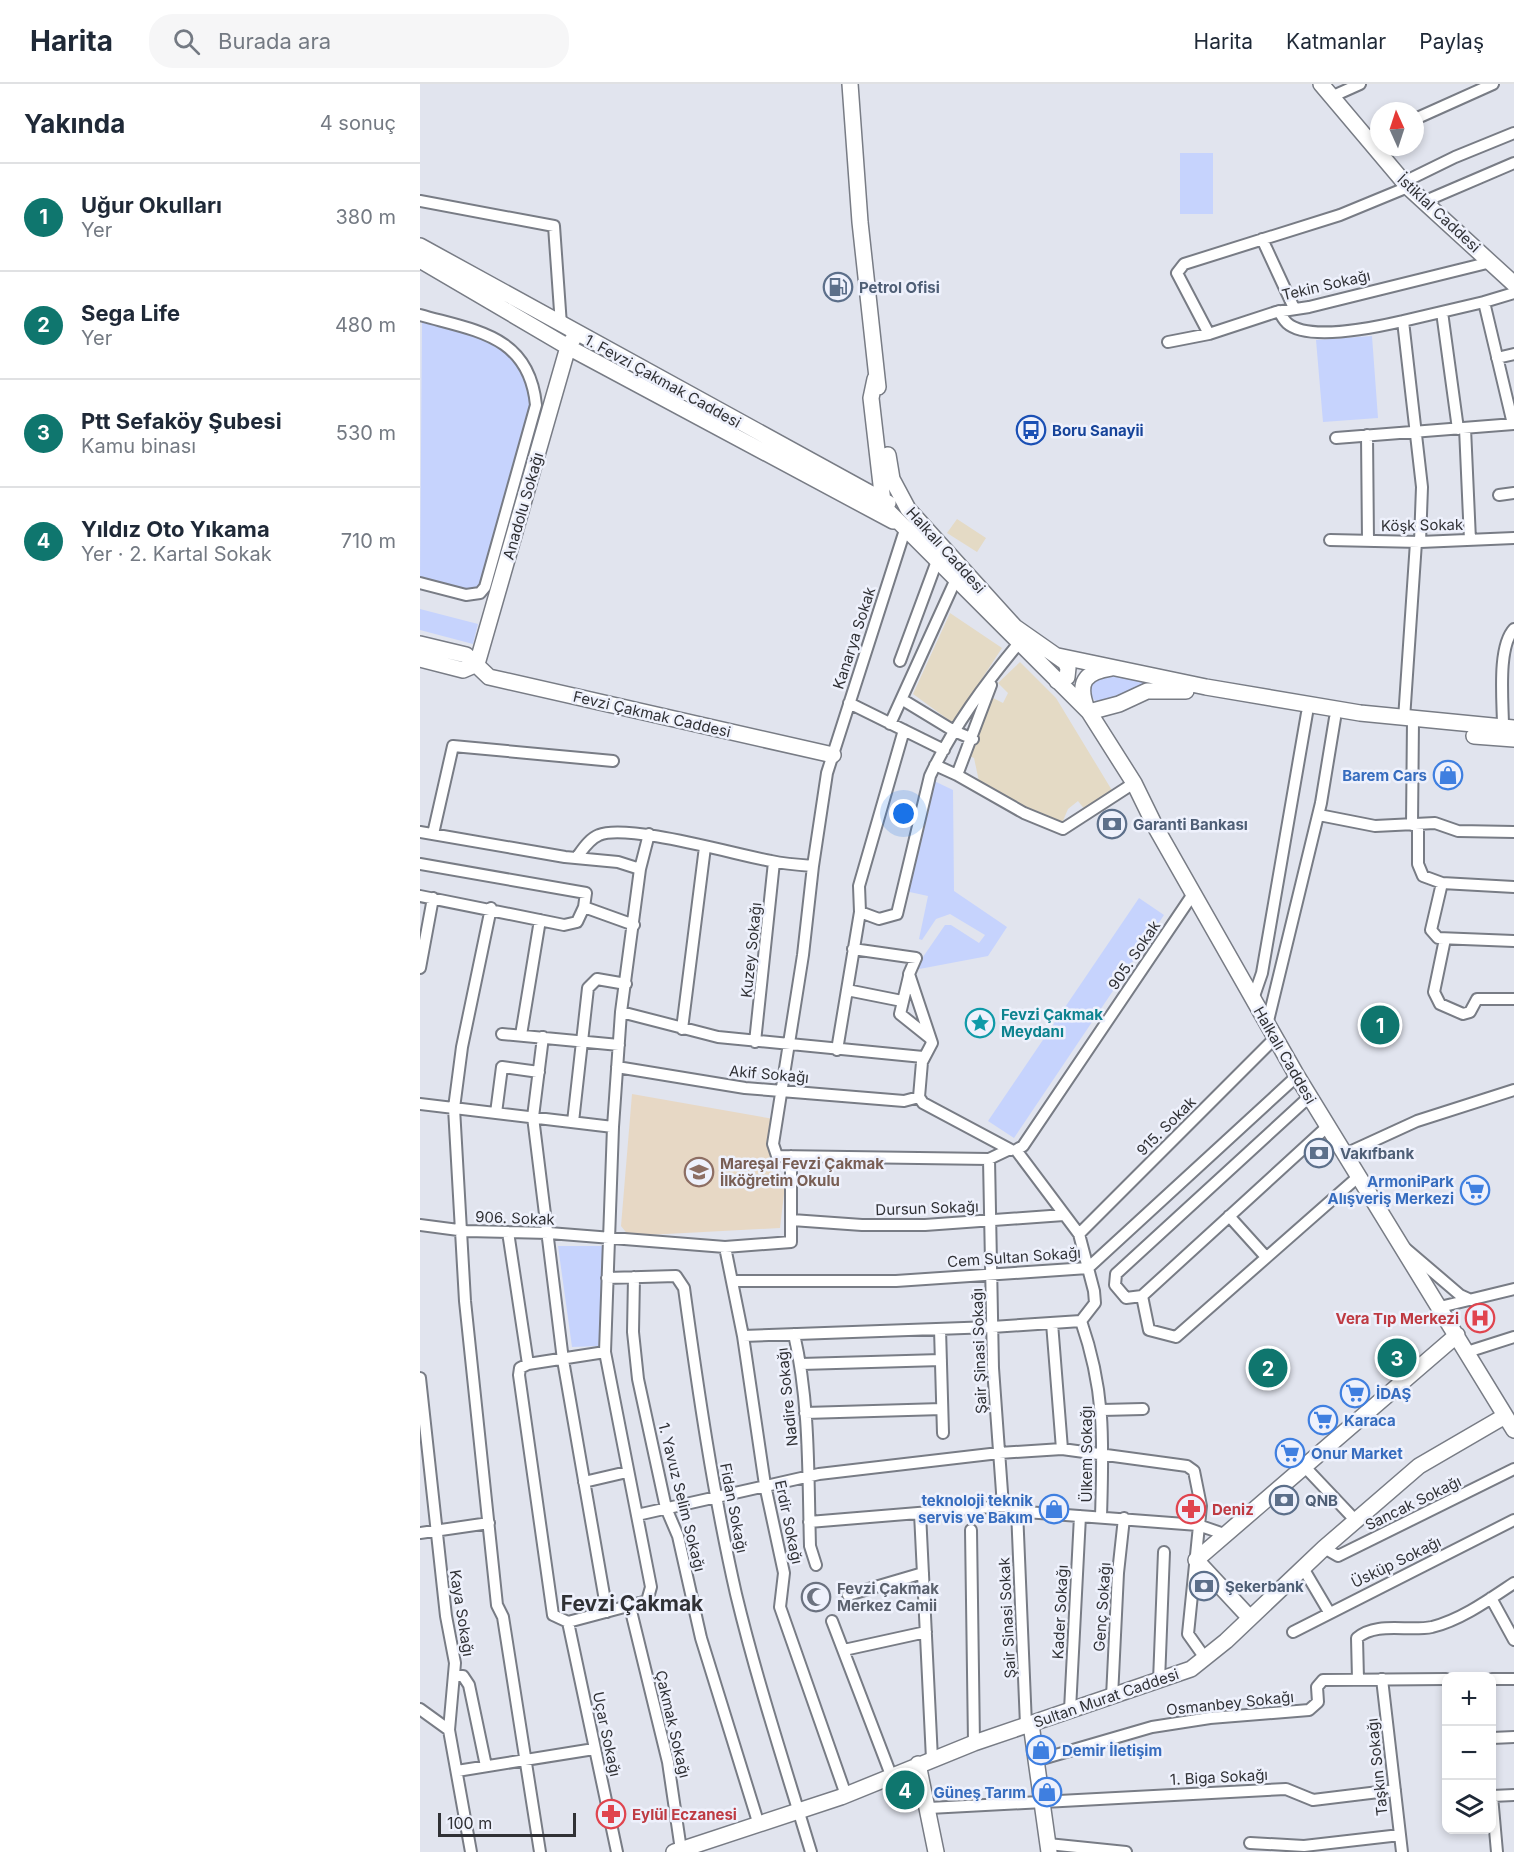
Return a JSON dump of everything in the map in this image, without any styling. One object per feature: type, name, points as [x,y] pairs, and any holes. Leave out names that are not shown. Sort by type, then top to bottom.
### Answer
[{"type":"main road","name":"Halkalı Caddesi","points":[[850,84],[875,379],[881,398],[890,472],[908,509],[1016,627],[1058,656]]},
{"type":"main road","name":"İstiklal Caddesi","points":[[1321,84],[1331,97],[1370,134]]},
{"type":"main road","name":"İstiklal Caddesi","points":[[1386,156],[1406,185],[1514,284]]},
{"type":"main road","name":"1. Fevzi Çakmak Caddesi","points":[[420,246],[556,322],[572,340],[883,502],[908,509]]},
{"type":"main road","points":[[420,260],[548,335],[572,340],[900,526]]},
{"type":"main road","points":[[548,335],[556,322]]},
{"type":"main road","name":"Anadolu Sokağı","points":[[477,664],[572,340]]},
{"type":"main road","name":"Halkalı Caddesi","points":[[875,379],[871,398],[883,502],[900,526],[1089,712],[1134,783],[1193,894],[1297,1076],[1511,1422]]},
{"type":"main road","points":[[868,493],[877,492],[880,477]]},
{"type":"main road","points":[[420,644],[466,655],[477,664],[463,670],[420,659]]},
{"type":"main road","points":[[1058,656],[1206,687],[1514,739]]},
{"type":"main road","points":[[1057,681],[1067,677],[1069,673],[1065,662],[1058,656]]},
{"type":"main road","name":"Fevzi Çakmak Caddesi","points":[[477,664],[489,677],[833,755]]},
{"type":"main road","points":[[1113,668],[1092,672],[1086,678],[1083,698],[1089,712],[1119,704],[1147,691],[1172,690],[1335,718],[1509,728]]},
{"type":"main road","points":[[1249,1617],[1196,1560],[1457,1335]]},
{"type":"main road","name":"Sultan Murat Caddesi","points":[[678,1851],[846,1795],[974,1743],[1191,1669],[1324,1548],[1357,1522],[1419,1466],[1511,1422]]},
{"type":"main road","points":[[1029,1724],[1048,1848]]},
{"type":"main road","points":[[925,1762],[936,1852]]},
{"type":"street","points":[[1331,97],[1360,84]]},
{"type":"street","points":[[1424,115],[1493,84]]},
{"type":"street","points":[[1209,334],[1177,273],[1184,264],[1340,215],[1406,185],[1455,157],[1514,133]]},
{"type":"street","points":[[1423,202],[1514,163]]},
{"type":"street","points":[[420,201],[554,226],[556,322]]},
{"type":"street","points":[[1262,239],[1294,308]]},
{"type":"street","name":"Tekin Sokağı","points":[[1168,342],[1209,334],[1279,311],[1491,262]]},
{"type":"street","points":[[1279,311],[1285,322],[1293,327],[1326,332],[1403,323],[1514,293]]},
{"type":"street","points":[[1336,438],[1514,424],[1484,302]]},
{"type":"street","points":[[1442,312],[1462,428],[1470,540]]},
{"type":"street","points":[[420,316],[480,333],[508,347],[528,369],[535,387],[536,405],[485,587],[480,593],[466,596],[420,583]]},
{"type":"street","points":[[1403,323],[1422,487],[1410,723],[1418,864],[1423,876],[1442,884],[1514,887]]},
{"type":"street","points":[[1497,358],[1514,354]]},
{"type":"street","points":[[1367,435],[1368,540]]},
{"type":"street","points":[[1499,495],[1514,494]]},
{"type":"street","name":"Kanarya Sokak","points":[[791,1156],[777,1156],[773,1143],[789,1046],[827,773],[900,526]]},
{"type":"street","name":"Köşk Sokak","points":[[1330,540],[1418,542],[1514,538]]},
{"type":"street","points":[[900,661],[937,561]]},
{"type":"street","points":[[891,724],[956,579]]},
{"type":"street","points":[[1509,728],[1504,654],[1506,640],[1514,629]]},
{"type":"street","points":[[860,912],[879,919],[897,914],[935,765],[954,731],[994,673],[1019,643]]},
{"type":"street","points":[[957,775],[972,739],[994,673]]},
{"type":"street","points":[[903,700],[954,731],[972,739]]},
{"type":"street","points":[[849,703],[944,750]]},
{"type":"street","points":[[1253,999],[1263,973],[1307,713]]},
{"type":"street","points":[[1271,1031],[1319,815],[1335,718]]},
{"type":"street","points":[[837,1050],[860,912],[858,900],[861,873],[904,730]]},
{"type":"street","points":[[433,834],[453,746],[613,760]]},
{"type":"street","points":[[935,765],[1023,813],[1063,829],[1134,783]]},
{"type":"street","points":[[1319,815],[1375,826],[1435,824],[1458,831],[1514,832]]},
{"type":"street","points":[[420,832],[618,862],[640,869]]},
{"type":"street","points":[[577,857],[586,844],[600,835],[649,834],[774,862],[813,866]]},
{"type":"street","points":[[605,1352],[528,1364],[520,1368],[519,1375],[553,1615],[568,1622],[647,1601],[651,1587],[605,1352],[613,1127],[621,1012],[640,869],[649,834]]},
{"type":"street","points":[[682,1029],[705,847]]},
{"type":"street","name":"Kuzey Sokağı","points":[[755,1042],[774,862]]},
{"type":"street","points":[[420,864],[586,892],[584,907],[577,922],[564,925],[491,908],[420,896]]},
{"type":"street","points":[[1442,884],[1431,930],[1438,938],[1514,941]]},
{"type":"street","name":"905. Sokak","points":[[1012,1150],[1023,1146],[1193,894]]},
{"type":"street","points":[[420,968],[423,929],[433,898]]},
{"type":"street","points":[[584,907],[634,925]]},
{"type":"street","points":[[491,908],[462,1047],[454,1108],[465,1301],[497,1605],[503,1617],[528,1760],[540,1852]]},
{"type":"street","points":[[521,1035],[540,920]]},
{"type":"street","points":[[1445,939],[1434,992],[1440,1004],[1463,1014],[1470,1012],[1477,999],[1514,999]]},
{"type":"street","points":[[853,949],[916,958],[909,969],[901,1015],[931,1038]]},
{"type":"street","points":[[743,1336],[992,1327],[1081,1321],[1095,1303],[1079,1234],[1012,1150],[923,1103],[919,1097],[919,1078],[923,1057],[931,1044],[931,1038],[909,976]]},
{"type":"street","points":[[573,1122],[588,988],[597,979],[626,984]]},
{"type":"street","points":[[847,990],[902,1001]]},
{"type":"street","points":[[621,1012],[682,1029],[755,1042],[923,1057]]},
{"type":"street","name":"915. Sokak","points":[[1079,1234],[1271,1031]]},
{"type":"street","points":[[502,1034],[619,1045]]},
{"type":"street","points":[[543,1037],[532,1117],[549,1233],[563,1360],[607,1612]]},
{"type":"street","points":[[496,1113],[502,1067],[539,1072]]},
{"type":"street","name":"Akif Sokağı","points":[[617,1067],[686,1080],[782,1091],[904,1101],[919,1097]]},
{"type":"street","name":"Cem Sultan Sokağı","points":[[732,1281],[896,1281],[1088,1268],[1297,1076]]},
{"type":"street","points":[[1345,1154],[1417,1121],[1514,1090]]},
{"type":"street","points":[[1309,1096],[1116,1274],[1115,1285],[1126,1298],[1142,1296],[1328,1126]]},
{"type":"street","points":[[420,1104],[613,1127]]},
{"type":"street","points":[[792,1220],[791,1156],[989,1159],[1012,1150]]},
{"type":"street","name":"Şair Şinasi Sokağı","points":[[989,1159],[992,1327],[1003,1506]]},
{"type":"street","points":[[1142,1296],[1149,1330],[1176,1337],[1359,1176]]},
{"type":"street","name":"Dursun Sokağı","points":[[792,1220],[914,1225],[1064,1215]]},
{"type":"street","points":[[1229,1216],[1266,1257]]},
{"type":"street","name":"906. Sokak","points":[[420,1225],[461,1230],[549,1233],[608,1240],[725,1247],[791,1242],[792,1220]]},
{"type":"street","points":[[508,1232],[528,1364]]},
{"type":"street","points":[[1401,1244],[1448,1285],[1471,1300]]},
{"type":"street","name":"Erdir Sokağı","points":[[725,1247],[743,1336],[765,1485],[784,1574],[780,1607],[846,1795]]},
{"type":"street","name":"Fidan Sokağı","points":[[607,1278],[676,1276],[684,1288],[716,1496],[755,1667],[811,1852]]},
{"type":"street","name":"1. Yavuz Selim Sokağı","points":[[634,1277],[633,1332],[638,1379],[666,1508],[678,1536],[701,1638],[759,1825]]},
{"type":"street","points":[[1440,1307],[1514,1289]]},
{"type":"street","name":"Ülkem Sokağı","points":[[1081,1321],[1092,1354],[1102,1410],[1101,1517]]},
{"type":"street","points":[[1052,1323],[1062,1449]]},
{"type":"street","points":[[940,1329],[943,1433]]},
{"type":"street","name":"Nadire Sokağı","points":[[794,1334],[801,1364],[805,1413],[810,1546],[816,1565]]},
{"type":"street","points":[[1467,1352],[1514,1336]]},
{"type":"street","points":[[801,1364],[941,1360]]},
{"type":"street","name":"Kaya Sokağı","points":[[420,1378],[446,1616],[455,1664],[449,1731],[471,1852]]},
{"type":"street","points":[[805,1413],[942,1409]]},
{"type":"street","points":[[1102,1410],[1143,1409]]},
{"type":"street","points":[[637,1515],[809,1476],[999,1452],[1062,1449],[1189,1467],[1194,1471],[1201,1506],[1188,1634],[1205,1658]]},
{"type":"street","points":[[1304,1466],[1357,1522]]},
{"type":"street","name":"Sancak Sokağı","points":[[1324,1548],[1338,1556],[1514,1469]]},
{"type":"street","points":[[584,1482],[627,1472]]},
{"type":"street","points":[[809,1522],[1003,1506],[1017,1510],[1198,1525],[1224,1534]]},
{"type":"street","name":"Şair Sinasi Sokak","points":[[1017,1510],[1029,1724]]},
{"type":"street","points":[[920,1513],[926,1632],[925,1762]]},
{"type":"street","name":"Kader Sokağı","points":[[1070,1710],[1080,1516]]},
{"type":"street","name":"Genç Sokağı","points":[[1112,1697],[1118,1573],[1124,1518]]},
{"type":"street","name":"Üsküp Sokağı","points":[[1293,1632],[1514,1520]]},
{"type":"street","points":[[420,1533],[489,1523]]},
{"type":"street","points":[[970,1530],[974,1743]]},
{"type":"street","points":[[1159,1681],[1164,1552]]},
{"type":"street","points":[[1303,1568],[1329,1612]]},
{"type":"street","points":[[848,1595],[923,1573]]},
{"type":"street","points":[[1358,1679],[1357,1638],[1366,1630],[1432,1627],[1491,1598],[1514,1583]]},
{"type":"street","points":[[1491,1598],[1514,1640]]},
{"type":"street","name":"Çakmak Sokağı","points":[[630,1606],[668,1762],[678,1851]]},
{"type":"street","points":[[832,1621],[891,1775]]},
{"type":"street","name":"Uçar Sokağı","points":[[568,1622],[617,1852]]},
{"type":"street","points":[[844,1650],[926,1632]]},
{"type":"street","points":[[454,1676],[463,1676],[469,1684],[486,1766]]},
{"type":"street","name":"Taşkın Sokağı","points":[[1382,1679],[1402,1852]]},
{"type":"street","name":"Osmanbey Sokağı","points":[[1035,1761],[1152,1727],[1210,1718],[1309,1710],[1318,1702],[1317,1688],[1323,1680],[1442,1679]]},
{"type":"street","points":[[1496,1679],[1514,1679]]},
{"type":"street","points":[[420,1708],[449,1731]]},
{"type":"street","points":[[1496,1738],[1514,1737]]},
{"type":"street","points":[[457,1771],[594,1749]]},
{"type":"street","name":"1. Biga Sokağı","points":[[929,1808],[1041,1800],[1286,1789],[1313,1800],[1395,1790]]},
{"type":"street","points":[[1496,1796],[1514,1796]]},
{"type":"street","points":[[1495,1834],[1497,1852]]},
{"type":"street","points":[[1250,1843],[1304,1846],[1400,1835]]},
{"type":"street","points":[[1048,1848],[1126,1852]]},
{"type":"shaded area","points":[[1180,153],[1213,153],[1213,214],[1180,214]]},
{"type":"shaded area","points":[[422,321],[478,337],[505,351],[524,371],[531,405],[480,585],[475,589],[460,590],[420,578]]},
{"type":"shaded area","points":[[1372,336],[1378,418],[1323,422],[1316,340]]},
{"type":"shaded area","points":[[957,519],[986,538],[977,552],[947,533]]},
{"type":"shaded area","points":[[420,609],[478,624],[473,644],[420,630]]},
{"type":"shaded area","points":[[950,613],[1002,648],[953,723],[913,694]]},
{"type":"shaded area","points":[[1020,662],[1056,698],[1113,792],[1085,810],[1078,801],[1068,809],[1062,823],[980,786],[974,758],[967,755],[993,698],[1003,703],[1008,693],[998,683]]},
{"type":"shaded area","points":[[1109,675],[1158,683],[1097,703],[1090,695],[1089,687],[1098,677]]},
{"type":"shaded area","points":[[932,780],[953,790],[954,891],[1007,927],[988,956],[914,970],[945,925],[951,925],[979,943],[985,935],[950,914],[936,919],[922,940],[919,939],[928,896],[905,891]]},
{"type":"shaded area","points":[[1139,898],[1164,915],[1014,1138],[988,1121]]},
{"type":"shaded area","name":"Mareşal Fevzi Çakmak İlköğretim Okulu","points":[[632,1094],[774,1119],[776,1157],[773,1164],[773,1182],[785,1185],[780,1228],[629,1236],[621,1226]]},
{"type":"shaded area","points":[[558,1246],[603,1246],[599,1346],[572,1347]]},
{"type":"place","name":"Petrol Ofisi","points":[[838,287]]},
{"type":"place","name":"Boru Sanayii","points":[[1031,430]]},
{"type":"place","name":"Barem Cars","points":[[1448,775]]},
{"type":"place","name":"Garanti Bankası","points":[[1112,824]]},
{"type":"place","name":"Fevzi Çakmak Meydanı","points":[[980,1023]]},
{"type":"place","name":"Uğur Okulları","points":[[1380,1025]]},
{"type":"place","name":"Vakıfbank","points":[[1319,1153]]},
{"type":"place","name":"Mareşal Fevzi Çakmak İlköğretim Okulu","points":[[699,1172]]},
{"type":"place","name":"ArmoniPark Alışveriş Merkezi","points":[[1475,1190]]},
{"type":"place","name":"Vera Tıp Merkezi","points":[[1480,1318]]},
{"type":"place","name":"Ptt Sefaköy Şubesi","points":[[1397,1358]]},
{"type":"place","name":"Sega Life","points":[[1268,1368]]},
{"type":"place","name":"İDAŞ","points":[[1355,1393]]},
{"type":"place","name":"Karaca","points":[[1323,1420]]},
{"type":"place","name":"Onur Market","points":[[1290,1453]]},
{"type":"place","name":"QNB","points":[[1284,1500]]},
{"type":"place","name":"teknoloji teknik servis ve Bakım","points":[[1054,1509]]},
{"type":"place","name":"Deniz","points":[[1191,1509]]},
{"type":"place","name":"Şekerbank","points":[[1204,1586]]},
{"type":"place","name":"Fevzi Çakmak Merkez Camii","points":[[816,1597]]},
{"type":"place","name":"Demir İletişim","points":[[1041,1750]]},
{"type":"place","name":"Yıldız Oto Yıkama","points":[[905,1790]]},
{"type":"place","name":"Güneş Tarım","points":[[1047,1792]]},
{"type":"place","name":"Eylül Eczanesi","points":[[611,1814]]},
{"type":"district","name":"Fevzi Çakmak","points":[[632,1603]]}]
